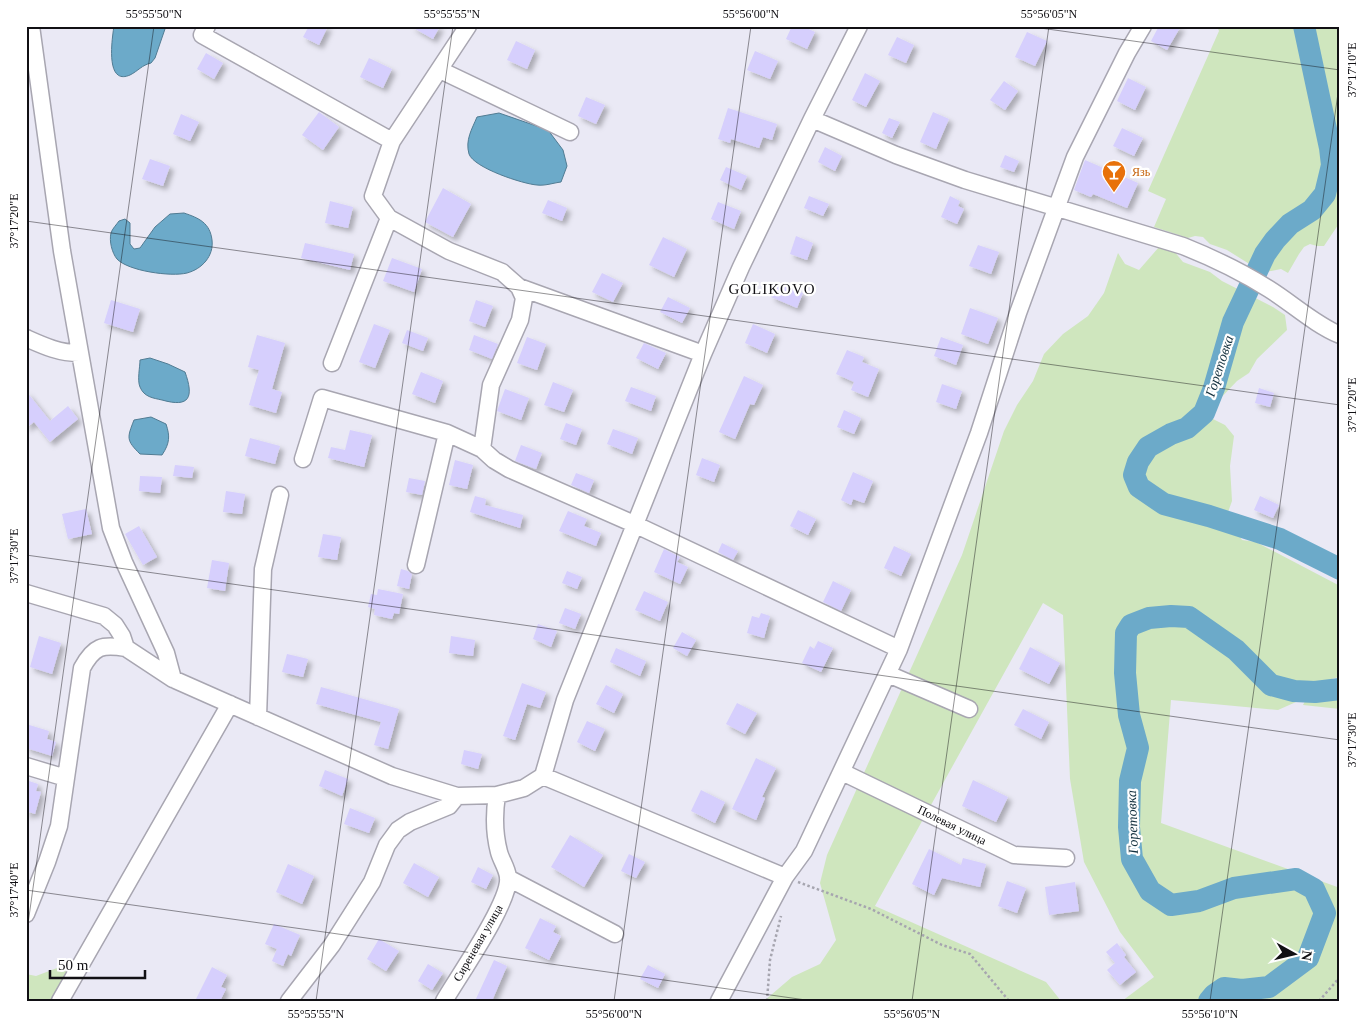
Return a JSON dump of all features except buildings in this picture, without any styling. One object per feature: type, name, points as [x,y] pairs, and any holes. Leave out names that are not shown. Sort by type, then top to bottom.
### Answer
[{"type":"street","points":[[31,26],[78,353],[111,528],[124,562],[166,653],[173,679]]},
{"type":"street","points":[[207,26],[202,35],[392,141]]},
{"type":"street","points":[[468,26],[392,141],[373,196],[389,218],[449,251],[502,272],[519,287],[703,354]]},
{"type":"street","points":[[26,914],[59,826],[82,668],[89,655],[100,647],[110,645],[126,648],[173,679],[392,776],[457,796],[497,795],[524,788],[543,776],[565,700],[703,354],[741,267],[859,26]]},
{"type":"street","points":[[719,1001],[785,877],[804,851],[899,649],[979,433],[1018,313],[1075,157],[1127,52],[1143,26]]},
{"type":"street","points":[[440,70],[570,132]]},
{"type":"street","points":[[812,119],[896,155],[965,180],[1183,246],[1208,256],[1238,271],[1316,322],[1340,335]]},
{"type":"street","points":[[332,363],[389,218]]},
{"type":"street","points":[[482,449],[490,385],[520,320],[524,298],[519,287]]},
{"type":"street","points":[[26,338],[47,348],[65,353],[78,353]]},
{"type":"street","points":[[303,459],[322,398],[447,433],[482,449],[494,460],[509,469],[634,524],[899,649]]},
{"type":"street","points":[[416,565],[447,433]]},
{"type":"street","points":[[258,717],[263,569],[280,495]]},
{"type":"street","points":[[26,593],[104,616],[115,624],[126,648]]},
{"type":"street","points":[[888,674],[969,709]]},
{"type":"street","points":[[60,1001],[230,704]]},
{"type":"street","points":[[26,766],[66,778]]},
{"type":"street","name":"Полевая улица","points":[[842,772],[1014,855],[1066,858]]},
{"type":"street","points":[[543,776],[785,877]]},
{"type":"street","points":[[497,795],[494,812],[496,833],[499,853],[508,878],[615,934]]},
{"type":"street","points":[[289,1001],[332,945],[372,882],[387,845],[398,830],[410,822],[449,806],[457,796]]},
{"type":"street","name":"Сиреневая улица","points":[[444,1001],[499,910],[506,892],[508,878]]},
{"type":"path","points":[[785,877],[871,909],[942,944],[970,954],[1008,1001]]},
{"type":"path","points":[[767,1001],[770,960],[781,916]]},
{"type":"path","points":[[1319,1001],[1340,977]]},
{"type":"green space","points":[[1217,26],[1340,26],[1340,222],[1324,246],[1310,244],[1304,247],[1288,273],[1281,269],[1266,272],[1259,270],[1227,250],[1210,244],[1203,237],[1195,236],[1188,238],[1154,227],[1166,199],[1148,191],[1219,31]]},
{"type":"green space","points":[[1159,247],[1174,251],[1183,262],[1210,272],[1222,281],[1285,315],[1287,330],[1257,359],[1249,373],[1237,381],[1215,404],[1211,418],[1225,425],[1234,436],[1230,466],[1232,501],[1227,515],[1242,540],[1256,542],[1340,586],[1340,677],[1316,686],[1296,702],[1278,710],[1171,700],[1161,823],[1340,888],[1340,1001],[1122,1001],[1154,977],[1120,932],[1084,862],[1070,779],[1063,615],[1043,603],[875,906],[1046,982],[1061,1001],[764,1001],[792,977],[820,964],[836,940],[820,883],[827,855],[962,555],[1004,431],[1017,405],[1033,381],[1044,354],[1063,334],[1088,316],[1104,293],[1118,253],[1125,264],[1139,270]]},
{"type":"green space","points":[[1340,681],[1340,709],[1303,705],[1310,691]]},
{"type":"green space","points":[[57,968],[74,974],[75,989],[70,1001],[26,1001],[26,974],[36,976]]},
{"type":"water","points":[[114,26],[166,26],[155,58],[151,63],[130,75],[122,77],[117,74],[113,68],[112,60]]},
{"type":"water","points":[[499,113],[548,130],[563,150],[567,166],[561,182],[540,185],[521,182],[489,170],[473,159],[469,154],[468,144],[477,117]]},
{"type":"water","points":[[184,213],[203,222],[211,234],[211,251],[206,261],[198,268],[180,274],[150,272],[130,267],[115,256],[111,247],[110,236],[119,221],[125,219],[130,223],[130,244],[134,249],[140,248],[155,227],[170,214]]},
{"type":"water","points":[[150,358],[185,372],[189,394],[184,401],[179,403],[171,402],[152,398],[144,393],[139,381],[140,360]]},
{"type":"water","points":[[151,417],[166,424],[169,436],[167,447],[162,455],[140,454],[130,442],[129,435],[134,420]]},
{"type":"waterway","name":"Горетовка","points":[[1304,26],[1330,148],[1332,165],[1325,194],[1312,210],[1290,224],[1265,254],[1233,322],[1214,388],[1204,413],[1187,428],[1171,434],[1148,447],[1138,462],[1134,475],[1139,487],[1164,504],[1209,516],[1280,539],[1340,569]]},
{"type":"waterway","name":"Горетовка","points":[[1209,1001],[1224,988],[1242,990],[1269,987],[1308,958],[1325,913],[1314,889],[1296,879],[1234,888],[1199,901],[1171,905],[1150,891],[1132,859],[1129,827],[1130,781],[1138,748],[1129,715],[1125,673],[1126,633],[1131,625],[1149,618],[1189,617],[1236,650],[1271,685],[1294,691],[1315,692],[1340,689]]},
{"type":"place","name":"Язь","points":[[1114,193]]},
{"type":"district","name":"GOLIKOVO","points":[[772,289]]}]
